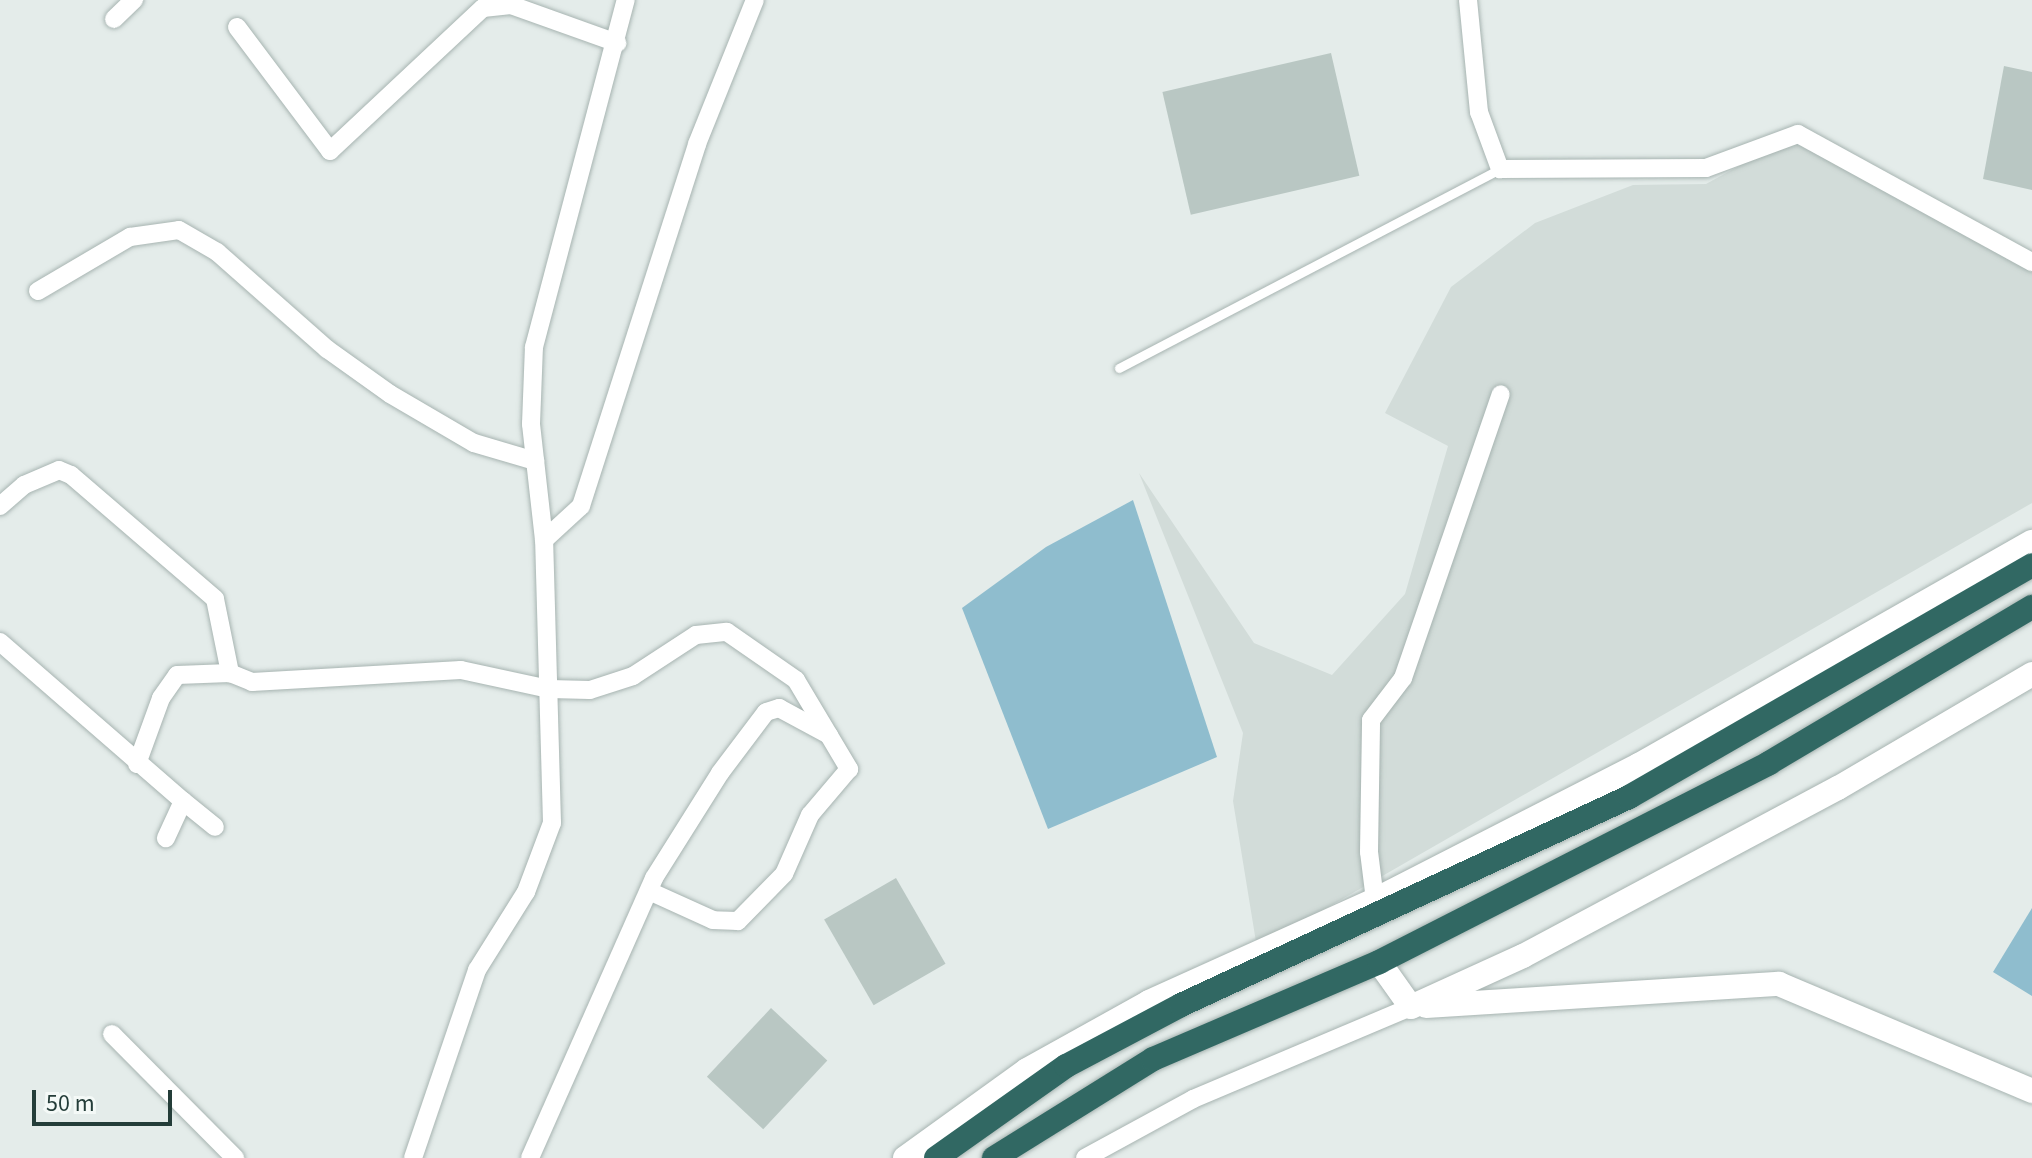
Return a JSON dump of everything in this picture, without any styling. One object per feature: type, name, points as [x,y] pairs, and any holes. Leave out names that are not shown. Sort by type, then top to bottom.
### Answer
[{"type":"highway","points":[[936,1158],[1066,1066],[1181,1005],[1629,797],[2032,565]]},
{"type":"highway","points":[[994,1158],[1153,1059],[1379,962],[1769,763],[2032,607]]},
{"type":"street","points":[[114,19],[134,0]]},
{"type":"street","points":[[413,1158],[477,970],[526,892],[552,823],[544,540],[535,461],[534,347],[544,299],[617,43],[626,0]]},
{"type":"street","points":[[544,540],[581,506],[697,144],[755,0]]},
{"type":"street","points":[[1468,0],[1479,112],[1500,169],[1706,168],[1798,134],[2032,262]]},
{"type":"street","points":[[237,27],[330,151],[483,8],[511,5],[617,43]]},
{"type":"street","points":[[38,291],[130,237],[179,230],[217,252],[327,349],[390,394],[474,443],[535,461]]},
{"type":"street","points":[[1375,900],[1369,852],[1371,720],[1403,678],[1501,394]]},
{"type":"street","points":[[0,506],[24,485],[59,470],[71,475],[215,599],[230,673]]},
{"type":"street","points":[[905,1158],[1027,1070],[1149,1002],[1375,900],[1639,765],[2032,542]]},
{"type":"street","points":[[137,764],[161,698],[177,675],[230,673],[252,682],[461,670],[549,689],[590,690],[633,676],[696,635],[727,632],[796,680],[849,769],[810,815],[784,874],[761,904],[738,921],[713,920],[649,891]]},
{"type":"street","points":[[0,642],[137,764],[215,827]]},
{"type":"street","points":[[1085,1158],[1193,1099],[1523,956],[1824,796],[2032,674]]},
{"type":"street","points":[[530,1158],[649,891],[720,773],[766,712],[779,708],[832,736]]},
{"type":"street","points":[[166,838],[183,801]]},
{"type":"street","points":[[1379,962],[1411,1007]]},
{"type":"street","points":[[1411,1007],[1779,984],[2032,1091]]},
{"type":"street","points":[[112,1034],[235,1158]]},
{"type":"lane","points":[[1119,368],[1500,169]]},
{"type":"shaded area","points":[[1798,134],[2032,262],[2032,503],[1257,948],[1233,801],[1243,733],[1139,473],[1254,643],[1332,675],[1405,594],[1448,446],[1385,413],[1451,287],[1535,223],[1633,185],[1706,184]]},
{"type":"water","points":[[1133,500],[1217,757],[1048,829],[962,608],[1046,547]]},
{"type":"water","points":[[2032,908],[2032,996],[1993,972]]},
{"type":"building","points":[[1331,53],[1359,176],[1191,215],[1162,92]]},
{"type":"building","points":[[2004,66],[2032,72],[2032,190],[1983,179]]},
{"type":"building","points":[[896,878],[946,964],[874,1005],[824,920]]},
{"type":"building","points":[[771,1008],[827,1061],[763,1129],[707,1077]]}]
